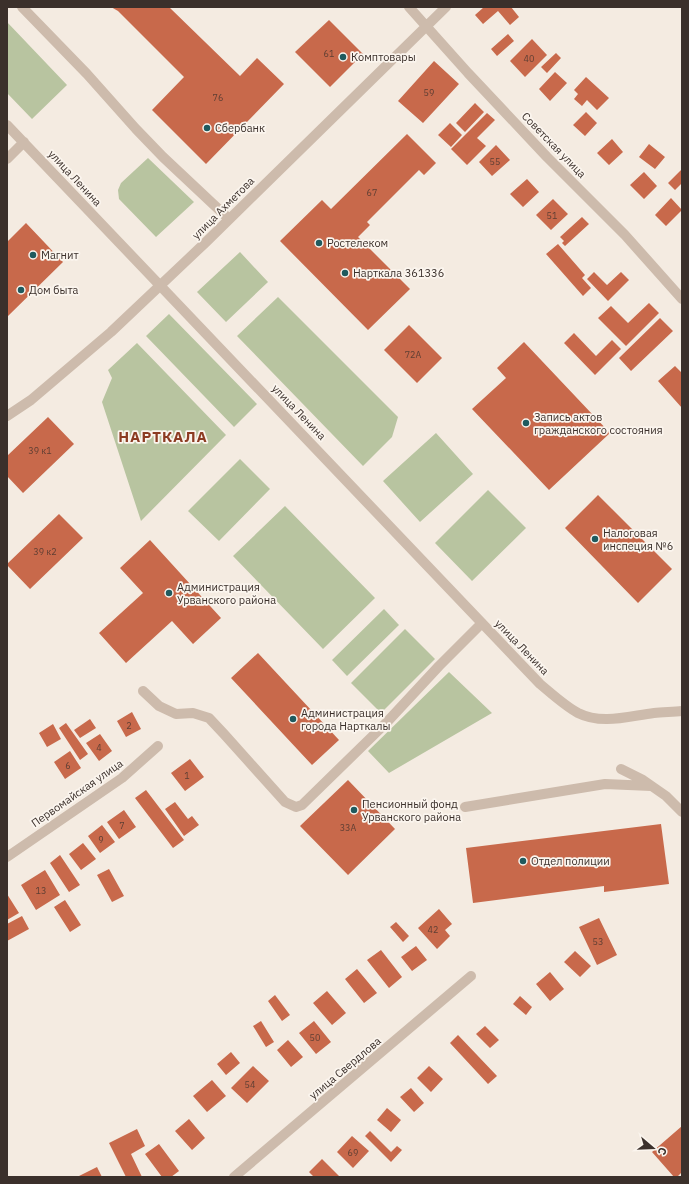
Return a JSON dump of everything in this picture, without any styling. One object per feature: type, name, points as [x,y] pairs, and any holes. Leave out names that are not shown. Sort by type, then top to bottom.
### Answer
[{"type":"street","points":[[22,7],[87,74],[163,157],[229,219]]},
{"type":"street","name":"Советская улица","points":[[409,7],[468,73],[547,157],[625,235],[682,299]]},
{"type":"street","name":"улица Ахметова","points":[[7,416],[30,400],[106,337],[446,7]]},
{"type":"street","name":"улица Ленина","points":[[7,125],[540,684],[577,712],[591,718],[618,719],[654,713],[682,711]]},
{"type":"street","points":[[7,159],[24,142]]},
{"type":"street","points":[[143,691],[159,706],[176,714],[193,713],[209,718],[285,802],[296,807],[302,805],[387,722],[439,666],[482,623]]},
{"type":"street","name":"Первомайская улица","points":[[7,857],[122,778],[158,746]]},
{"type":"street","points":[[621,769],[643,780],[666,796],[682,812]]},
{"type":"street","points":[[465,807],[605,784],[651,786]]},
{"type":"street","name":"улица Свердлова","points":[[234,1177],[471,976]]},
{"type":"green space","points":[[7,22],[67,85],[32,119],[7,93]]},
{"type":"green space","points":[[148,158],[194,202],[156,237],[119,199],[118,190],[121,183]]},
{"type":"green space","points":[[240,252],[268,282],[226,322],[197,292]]},
{"type":"green space","points":[[278,297],[398,417],[392,437],[363,466],[237,336]]},
{"type":"green space","points":[[169,314],[257,404],[234,427],[146,336]]},
{"type":"green space","points":[[137,343],[226,435],[141,521],[102,402],[112,378],[108,370]]},
{"type":"green space","points":[[436,433],[473,474],[420,522],[383,481]]},
{"type":"green space","points":[[240,459],[270,489],[219,541],[188,511]]},
{"type":"green space","points":[[488,490],[526,528],[472,581],[435,543]]},
{"type":"green space","points":[[285,506],[375,598],[323,649],[233,556]]},
{"type":"green space","points":[[384,609],[399,625],[347,676],[332,660]]},
{"type":"green space","points":[[405,629],[435,659],[381,713],[351,683]]},
{"type":"green space","points":[[449,672],[492,713],[389,773],[368,751]]},
{"type":"building","points":[[111,7],[169,7],[240,76],[257,58],[284,84],[206,164],[152,110],[184,77],[118,11]]},
{"type":"building","points":[[484,7],[511,7],[519,17],[510,25],[498,11],[483,24],[475,15]]},
{"type":"building","points":[[329,20],[363,54],[330,87],[295,52]]},
{"type":"building","points":[[508,34],[514,41],[497,56],[491,49]]},
{"type":"building","points":[[532,39],[547,55],[525,77],[510,61]]},
{"type":"building","points":[[556,53],[561,58],[547,73],[541,67]]},
{"type":"building","points":[[434,61],[459,84],[423,123],[398,101]]},
{"type":"building","points":[[555,72],[567,83],[550,101],[539,89]]},
{"type":"building","points":[[586,77],[609,98],[597,110],[587,100],[582,106],[574,99],[578,94],[574,90]]},
{"type":"building","points":[[475,103],[484,112],[465,132],[456,123]]},
{"type":"building","points":[[586,112],[597,123],[585,136],[573,125]]},
{"type":"building","points":[[487,113],[495,120],[477,138],[486,146],[467,165],[451,149]]},
{"type":"building","points":[[450,123],[462,135],[451,147],[438,135]]},
{"type":"building","points":[[407,134],[436,163],[424,175],[419,170],[367,222],[370,225],[358,237],[410,289],[368,330],[280,241],[322,200],[331,209]]},
{"type":"building","points":[[612,139],[623,152],[609,165],[597,153]]},
{"type":"building","points":[[649,144],[665,157],[655,169],[639,157]]},
{"type":"building","points":[[496,145],[510,160],[492,176],[479,162]]},
{"type":"building","points":[[682,169],[682,183],[675,190],[668,183]]},
{"type":"building","points":[[644,172],[657,186],[644,199],[630,185]]},
{"type":"building","points":[[527,179],[539,192],[523,207],[510,194]]},
{"type":"building","points":[[671,198],[682,210],[666,226],[655,215]]},
{"type":"building","points":[[553,199],[568,214],[551,230],[536,215]]},
{"type":"building","points":[[582,217],[589,224],[565,246],[562,243],[564,241],[560,237]]},
{"type":"building","name":"Дом быта","points":[[26,223],[63,262],[7,317],[7,242]]},
{"type":"building","points":[[558,244],[585,275],[582,278],[591,288],[583,296],[546,254]]},
{"type":"building","points":[[594,272],[607,285],[621,272],[629,280],[608,301],[587,279]]},
{"type":"building","points":[[649,303],[659,313],[626,346],[598,318],[611,306],[628,323]]},
{"type":"building","points":[[660,318],[673,331],[631,371],[619,358]]},
{"type":"building","points":[[409,325],[442,358],[417,383],[384,350]]},
{"type":"building","points":[[574,333],[596,356],[612,340],[621,349],[595,375],[564,343]]},
{"type":"building","points":[[524,342],[610,433],[549,490],[472,409],[506,378],[497,368]]},
{"type":"building","points":[[675,366],[681,372],[682,371],[682,408],[658,381]]},
{"type":"building","points":[[48,417],[74,444],[23,493],[7,476],[7,456]]},
{"type":"building","points":[[598,495],[672,569],[638,603],[565,528]]},
{"type":"building","points":[[59,514],[83,538],[30,589],[7,564]]},
{"type":"building","points":[[150,540],[221,618],[193,644],[172,621],[126,663],[99,633],[143,593],[120,568]]},
{"type":"building","points":[[258,653],[339,740],[312,765],[231,678]]},
{"type":"building","points":[[132,712],[141,729],[126,737],[117,721]]},
{"type":"building","points":[[90,719],[96,728],[80,738],[74,730]]},
{"type":"building","points":[[66,723],[88,754],[80,760],[59,728]]},
{"type":"building","points":[[53,724],[61,739],[47,747],[39,733]]},
{"type":"building","points":[[100,734],[112,751],[99,761],[86,743]]},
{"type":"building","points":[[70,751],[81,768],[65,779],[54,762]]},
{"type":"building","points":[[190,759],[204,777],[185,791],[171,773]]},
{"type":"building","points":[[348,780],[395,829],[348,875],[300,826]]},
{"type":"building","points":[[146,790],[184,840],[173,848],[135,798]]},
{"type":"building","points":[[175,802],[188,819],[192,816],[199,825],[184,836],[165,809]]},
{"type":"building","points":[[124,810],[136,827],[119,839],[107,822]]},
{"type":"building","points":[[661,824],[669,884],[604,892],[604,886],[473,903],[466,848]]},
{"type":"building","points":[[102,825],[115,842],[100,853],[88,836]]},
{"type":"building","points":[[83,843],[96,859],[81,870],[69,854]]},
{"type":"building","points":[[60,855],[80,885],[69,892],[50,863]]},
{"type":"building","points":[[109,869],[124,896],[112,902],[97,875]]},
{"type":"building","points":[[45,870],[60,895],[36,910],[21,885]]},
{"type":"building","points":[[7,894],[19,913],[7,920]]},
{"type":"building","points":[[65,900],[81,925],[70,932],[54,907]]},
{"type":"building","points":[[439,909],[452,924],[445,930],[450,936],[437,949],[418,928]]},
{"type":"building","points":[[22,916],[29,929],[7,941],[7,924]]},
{"type":"building","points":[[599,918],[617,955],[597,965],[579,927]]},
{"type":"building","points":[[396,922],[409,936],[403,942],[390,927]]},
{"type":"building","points":[[416,946],[427,960],[412,971],[401,957]]},
{"type":"building","points":[[381,950],[402,977],[389,988],[367,960]]},
{"type":"building","points":[[575,951],[591,966],[580,977],[564,962]]},
{"type":"building","points":[[357,969],[377,993],[364,1003],[345,979]]},
{"type":"building","points":[[550,972],[564,989],[550,1001],[536,984]]},
{"type":"building","points":[[327,991],[346,1013],[332,1025],[313,1003]]},
{"type":"building","points":[[275,995],[290,1015],[282,1021],[268,1001]]},
{"type":"building","points":[[520,996],[532,1007],[526,1015],[513,1004]]},
{"type":"building","points":[[261,1021],[274,1042],[266,1047],[253,1026]]},
{"type":"building","points":[[314,1021],[331,1042],[316,1054],[299,1033]]},
{"type":"building","points":[[485,1026],[499,1040],[490,1048],[476,1034]]},
{"type":"building","points":[[458,1035],[497,1076],[488,1084],[450,1043]]},
{"type":"building","points":[[288,1040],[303,1057],[291,1067],[277,1050]]},
{"type":"building","points":[[231,1052],[240,1063],[226,1075],[217,1064]]},
{"type":"building","points":[[253,1066],[269,1081],[247,1103],[231,1088]]},
{"type":"building","points":[[429,1066],[443,1079],[431,1092],[417,1078]]},
{"type":"building","points":[[212,1080],[226,1096],[207,1112],[193,1096]]},
{"type":"building","points":[[411,1088],[424,1103],[414,1112],[400,1097]]},
{"type":"building","points":[[387,1108],[401,1120],[391,1132],[377,1120]]},
{"type":"building","points":[[189,1119],[205,1138],[192,1150],[175,1131]]},
{"type":"building","points":[[682,1126],[682,1172],[677,1177],[674,1177],[652,1152]]},
{"type":"building","points":[[137,1129],[145,1146],[131,1154],[142,1177],[126,1177],[109,1143]]},
{"type":"building","points":[[370,1131],[391,1152],[397,1146],[402,1150],[391,1162],[365,1136]]},
{"type":"building","points":[[352,1136],[369,1151],[353,1168],[337,1152]]},
{"type":"building","points":[[159,1144],[179,1171],[171,1177],[162,1177],[145,1154]]},
{"type":"building","points":[[322,1159],[340,1177],[314,1177],[309,1172]]},
{"type":"building","points":[[97,1167],[102,1177],[77,1177]]},
{"type":"place","name":"Комптовары","points":[[343,57]]},
{"type":"place","name":"Сбербанк","points":[[207,128]]},
{"type":"place","name":"Ростелеком","points":[[319,243]]},
{"type":"place","name":"Магнит","points":[[33,255]]},
{"type":"place","name":"Нарткала 361336","points":[[345,273]]},
{"type":"place","name":"Дом быта","points":[[21,290]]},
{"type":"place","name":"Запись актов гражданского состояния","points":[[526,423]]},
{"type":"place","name":"Налоговая инспеция №6","points":[[595,539]]},
{"type":"place","name":"Администрация Урванского района","points":[[169,593]]},
{"type":"place","name":"Администрация города Нарткалы","points":[[293,719]]},
{"type":"place","name":"Пенсионный фонд Урванского района","points":[[354,810]]},
{"type":"place","name":"Отдел полиции","points":[[523,861]]},
{"type":"district","name":"НАРТКАЛА","points":[[163,436]]}]
